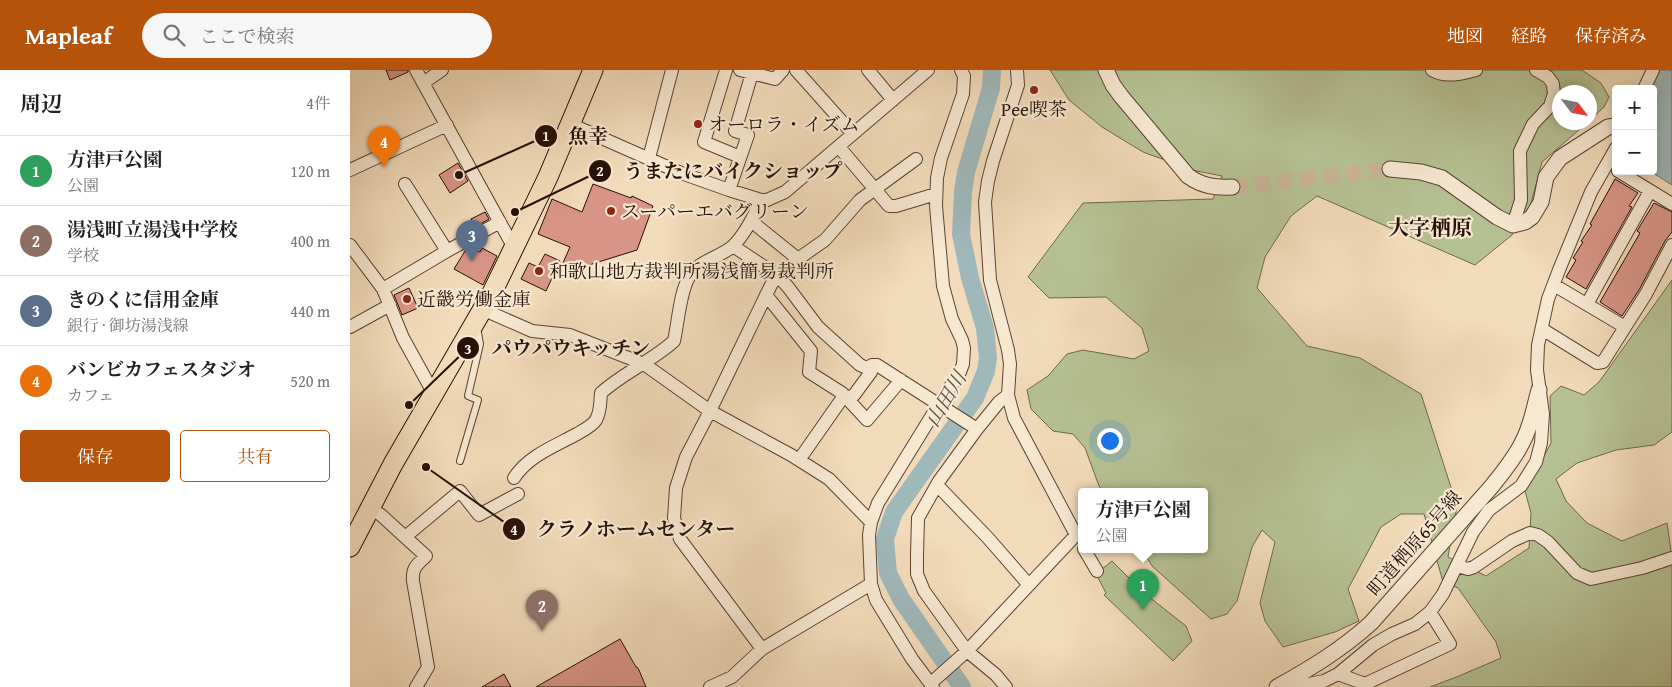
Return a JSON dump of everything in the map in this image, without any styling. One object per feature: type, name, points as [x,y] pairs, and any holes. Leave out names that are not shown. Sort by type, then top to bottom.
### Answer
[{"type":"main road","points":[[350,547],[478,314],[492,293],[513,246],[548,177],[593,70]]},
{"type":"street","points":[[416,70],[513,246]]},
{"type":"street","points":[[423,83],[442,70]]},
{"type":"street","points":[[649,158],[672,70]]},
{"type":"street","points":[[726,70],[704,142],[740,158]]},
{"type":"street","points":[[729,190],[748,135],[735,131],[746,72],[775,79],[783,70]]},
{"type":"street","points":[[797,70],[853,134]]},
{"type":"street","points":[[868,70],[893,100]]},
{"type":"street","points":[[570,124],[681,173],[729,190],[761,200],[767,200],[785,192],[928,70]]},
{"type":"street","points":[[961,70],[964,76],[963,94],[940,158],[936,194],[943,286],[952,319],[964,348],[960,372],[878,503],[871,522],[869,556],[871,584],[876,600],[912,659],[934,682],[965,654],[1029,585],[1078,541]]},
{"type":"street","points":[[1017,70],[1018,85],[993,161],[985,202],[990,280],[1010,364],[1008,395],[1014,418],[1078,538]]},
{"type":"street","points":[[1106,70],[1121,96],[1188,176],[1196,182],[1207,186],[1232,187]]},
{"type":"street","points":[[1432,70],[1437,73],[1452,74],[1462,74],[1476,70]]},
{"type":"street","points":[[1513,225],[1521,200],[1520,151],[1533,124],[1550,106],[1554,94],[1553,84],[1548,77],[1536,70]]},
{"type":"street","points":[[1646,85],[1653,70]]},
{"type":"street","points":[[350,170],[447,125]]},
{"type":"street","points":[[1390,169],[1421,172],[1442,178],[1497,217],[1513,225],[1525,222],[1532,217],[1542,202],[1546,177],[1560,158],[1608,127],[1612,126]]},
{"type":"street","points":[[839,147],[886,204],[892,207],[936,194]]},
{"type":"street","points":[[762,649],[680,539],[674,518],[676,488],[686,457],[772,283],[798,259],[825,240],[860,200],[916,159]]},
{"type":"street","points":[[1293,687],[1324,681],[1338,674],[1373,645],[1415,624],[1430,612],[1442,594],[1473,532],[1489,510],[1521,486],[1536,462],[1541,443],[1543,414],[1537,370],[1538,345],[1542,329],[1554,285],[1591,192],[1612,170]]},
{"type":"street","points":[[1625,175],[1672,204]]},
{"type":"street","points":[[405,184],[447,251]]},
{"type":"street","points":[[1587,304],[1650,191]]},
{"type":"street","points":[[514,478],[528,462],[587,428],[595,421],[601,408],[601,394],[610,385],[644,364],[674,341],[684,286],[690,275],[707,259],[733,246],[751,221],[761,200]]},
{"type":"street","points":[[751,221],[798,259]]},
{"type":"street","points":[[383,289],[500,222]]},
{"type":"street","points":[[1542,329],[1597,363],[1603,362],[1646,294],[1672,245]]},
{"type":"street","points":[[350,246],[383,289],[403,338],[434,394]]},
{"type":"street","points":[[733,246],[778,276],[827,336],[863,367],[867,368],[877,365],[974,427]]},
{"type":"street","points":[[1554,285],[1625,328]]},
{"type":"street","points":[[766,295],[811,351],[810,372],[842,394],[867,420],[901,380]]},
{"type":"street","points":[[350,327],[390,305]]},
{"type":"street","points":[[478,314],[532,331],[570,335],[644,364],[710,410],[799,460],[829,480],[871,522]]},
{"type":"street","points":[[811,351],[827,336]]},
{"type":"street","points":[[799,460],[842,400],[854,395],[871,372],[872,365]]},
{"type":"street","name":"町道栖原65号線","points":[[1277,687],[1312,667],[1349,642],[1371,623],[1492,486],[1523,442],[1539,390]]},
{"type":"street","points":[[1006,687],[996,675],[965,654],[924,591],[917,574],[918,518],[974,427],[1008,395]]},
{"type":"street","points":[[937,485],[988,538],[1029,585]]},
{"type":"street","points":[[405,537],[460,491],[479,515],[518,494]]},
{"type":"street","points":[[370,508],[381,515],[426,556],[415,566],[412,572],[428,667],[416,687]]},
{"type":"street","points":[[1457,566],[1468,569],[1474,568],[1512,541],[1530,533],[1538,535],[1548,542],[1577,573],[1591,579],[1642,568],[1672,558]]},
{"type":"street","points":[[1086,553],[1096,571]]},
{"type":"street","points":[[711,687],[732,677],[762,649],[871,584]]},
{"type":"street","points":[[1338,674],[1365,684],[1450,644],[1430,612]]},
{"type":"lane","points":[[460,461],[478,400],[468,396],[480,344],[478,314]]},
{"type":"green space","points":[[1050,70],[1582,70],[1601,83],[1609,97],[1604,107],[1597,114],[1597,85],[1552,85],[1552,130],[1579,130],[1542,162],[1530,207],[1512,235],[1475,265],[1317,196],[1291,216],[1265,257],[1257,288],[1307,346],[1360,358],[1421,394],[1457,506],[1448,557],[1486,576],[1529,548],[1531,513],[1525,491],[1551,443],[1550,396],[1561,386],[1584,395],[1599,382],[1672,280],[1672,432],[1654,445],[1616,450],[1577,463],[1556,479],[1566,501],[1587,523],[1622,541],[1667,523],[1672,558],[1672,687],[1430,687],[1501,658],[1496,642],[1458,588],[1443,582],[1424,514],[1401,514],[1381,527],[1348,589],[1359,621],[1335,632],[1283,647],[1265,621],[1260,603],[1275,542],[1262,530],[1252,547],[1237,601],[1227,614],[1211,619],[1152,566],[1144,553],[1208,553],[1208,488],[1101,488],[1085,448],[1073,434],[1053,431],[1031,409],[1027,390],[1048,376],[1067,354],[1083,350],[1134,359],[1149,351],[1142,328],[1106,297],[1049,298],[1028,277],[1083,203],[1213,199],[1222,176],[1192,170],[1143,152],[1102,127],[1069,100]]},
{"type":"green space","points":[[1112,561],[1144,593],[1186,626],[1192,641],[1173,661],[1104,595],[1106,593],[1096,574]]},
{"type":"water","points":[[1660,70],[1672,70],[1672,185],[1656,175],[1657,85],[1652,85]]},
{"type":"building","points":[[386,70],[408,70],[408,72],[390,80]]},
{"type":"building","points":[[458,163],[468,181],[450,193],[439,175]]},
{"type":"building","points":[[1615,179],[1638,193],[1629,206],[1632,207],[1586,289],[1566,277],[1576,260],[1573,258],[1583,242],[1581,241],[1592,225],[1590,224]]},
{"type":"building","points":[[593,184],[631,198],[632,196],[653,206],[637,250],[592,264],[578,272],[562,265],[570,247],[538,234],[552,199],[582,212]]},
{"type":"building","points":[[1654,203],[1672,212],[1672,232],[1622,316],[1600,302],[1640,233],[1637,231]]},
{"type":"building","points":[[485,212],[489,219],[475,227],[471,219]]},
{"type":"building","points":[[471,247],[480,252],[482,248],[497,256],[483,285],[454,269],[465,251]]},
{"type":"building","points":[[545,254],[560,261],[546,291],[521,279],[529,263],[538,267]]},
{"type":"building","points":[[409,288],[418,308],[402,315],[394,295]]},
{"type":"building","points":[[620,639],[639,670],[646,687],[536,687]]},
{"type":"building","points":[[504,674],[511,687],[482,687]]},
{"type":"waterway","name":"山田川","points":[[962,687],[901,599],[888,573],[885,539],[894,512],[975,398],[986,371],[988,358],[985,328],[970,278],[961,234],[966,172],[991,88],[992,70]]},
{"type":"tunnel","points":[[1232,187],[1390,169]]},
{"type":"place","name":"Pee喫茶","points":[[1034,90]]},
{"type":"place","name":"オーロラ・イズム","points":[[698,124]]},
{"type":"place","name":"バンビカフェスタジオ","points":[[384,167]]},
{"type":"place","name":"魚幸","points":[[459,175]]},
{"type":"place","name":"スーパーエバグリーン","points":[[611,211]]},
{"type":"place","name":"うまたにバイクショップ","points":[[515,212]]},
{"type":"place","name":"きのくに信用金庫","points":[[472,261]]},
{"type":"place","name":"和歌山地方裁判所湯浅簡易裁判所","points":[[539,271]]},
{"type":"place","name":"近畿労働金庫","points":[[407,299]]},
{"type":"place","name":"パウパウキッチン","points":[[409,405]]},
{"type":"place","name":"クラノホームセンター","points":[[426,467]]},
{"type":"place","name":"方津戸公園","points":[[1143,610]]},
{"type":"place","name":"湯浅町立湯浅中学校","points":[[542,631]]},
{"type":"district","name":"大字栖原","points":[[1430,227]]}]
